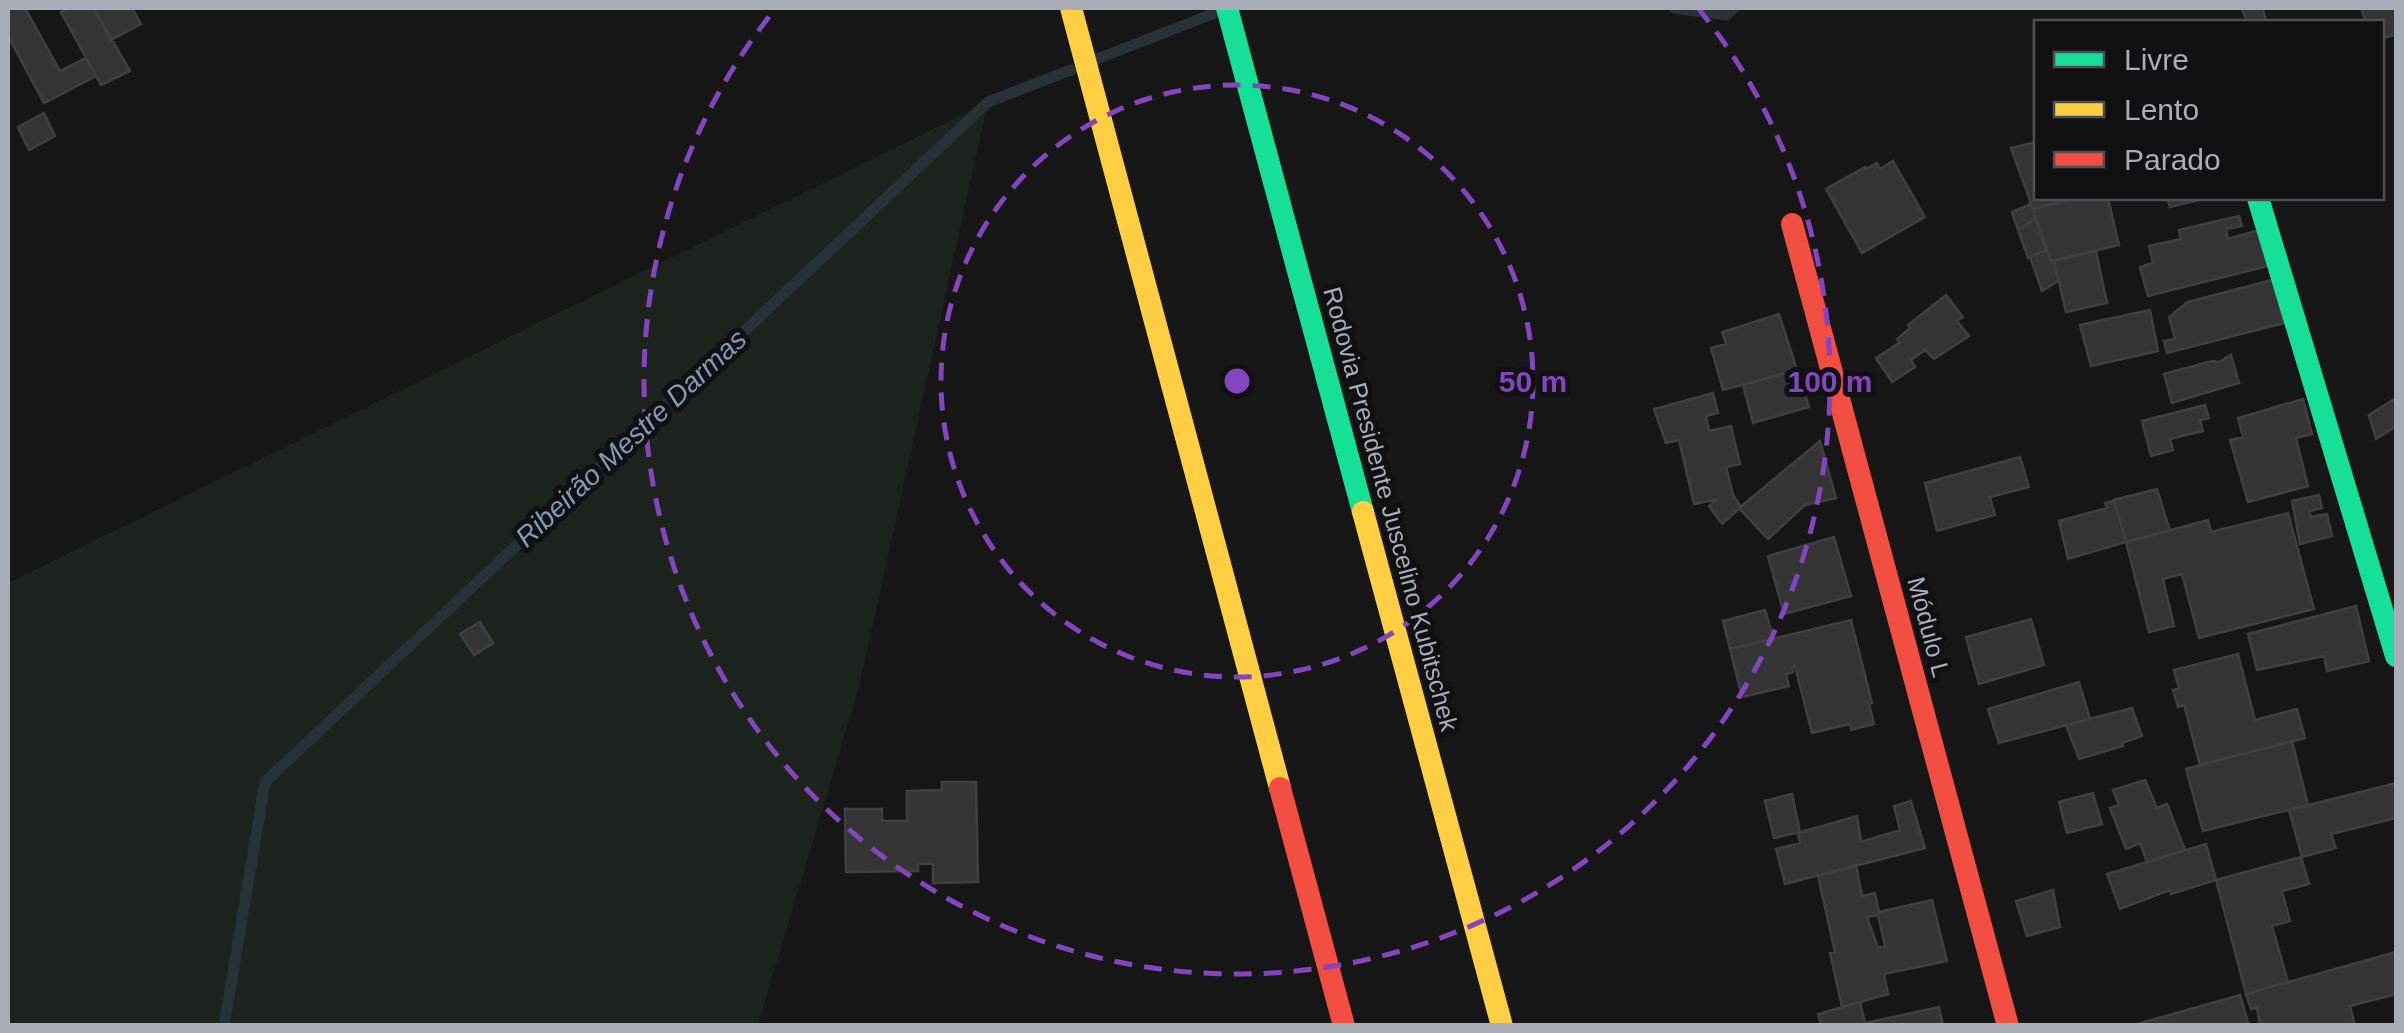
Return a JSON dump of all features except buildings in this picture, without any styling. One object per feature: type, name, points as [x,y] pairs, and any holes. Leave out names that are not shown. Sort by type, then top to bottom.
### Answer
[{"type":"main road","points":[[1071,8],[1344,1026]]},
{"type":"main road","name":"Rodovia Presidente Juscelino Kubitschek","points":[[1227,8],[1502,1026]]},
{"type":"main road","points":[[2259,200],[2396,656]]},
{"type":"main road","name":"Módulo L","points":[[1792,224],[2008,1026]]},
{"type":"shaded area","points":[[988,102],[859,687],[758,1025],[8,1026],[8,583]]},
{"type":"waterway","name":"Ribeirão Mestre Darmas","points":[[1674,8],[1726,15],[1734,8]]},
{"type":"waterway","name":"Ribeirão Mestre Darmas","points":[[1097,59],[1215,13]]},
{"type":"waterway","name":"Ribeirão Mestre Darmas","points":[[224,1026],[265,782],[988,102],[1071,70]]},
{"type":"traffic: fast","points":[[1227,8],[1363,512]]},
{"type":"traffic: fast","points":[[2259,200],[2396,656]]},
{"type":"traffic: slow","points":[[1071,8],[1280,788]]},
{"type":"traffic: slow","points":[[1363,512],[1502,1026]]},
{"type":"traffic: jam","points":[[1792,224],[2008,1026]]},
{"type":"traffic: jam","points":[[1280,788],[1344,1026]]}]
